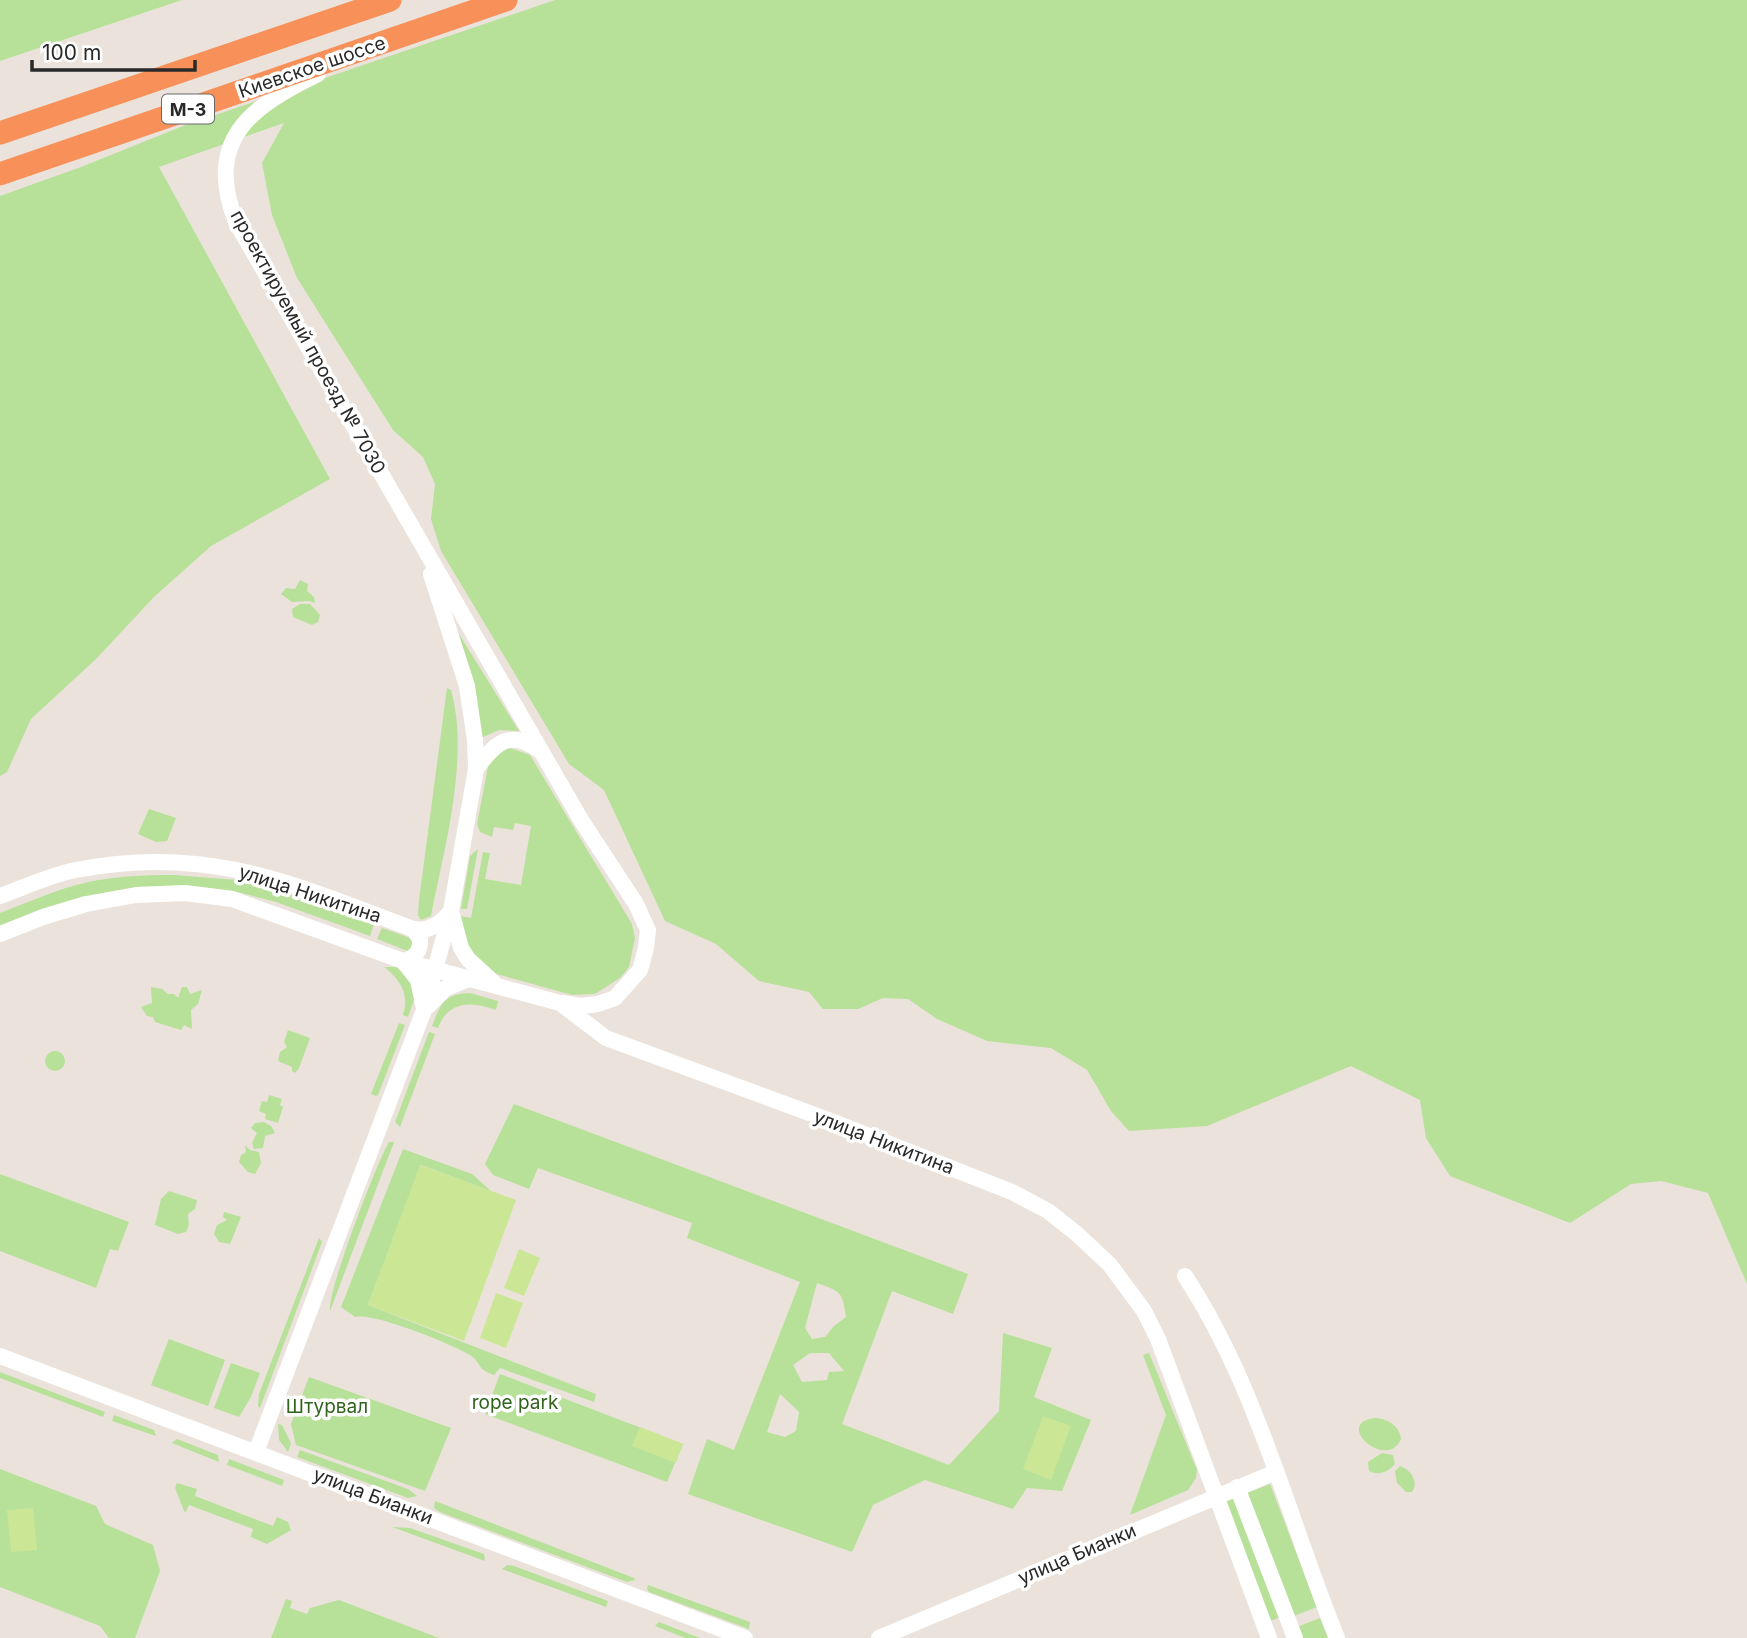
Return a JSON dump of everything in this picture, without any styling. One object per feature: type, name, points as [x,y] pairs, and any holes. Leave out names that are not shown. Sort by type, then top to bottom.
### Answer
[{"type":"highway","name":"Киевское шоссе","points":[[0,133],[390,0]]},
{"type":"highway","name":"Киевское шоссе","points":[[0,174],[506,0]]},
{"type":"street","name":"проектируемый проезд № 7030","points":[[377,45],[312,76],[262,105],[235,135],[227,154],[227,190],[236,222],[341,400],[421,545],[580,820],[636,904],[648,930],[640,970],[615,998],[581,1006],[560,1003]]},
{"type":"street","name":"проектируемый проезд № 7030","points":[[256,1452],[424,1010],[451,911],[476,769],[475,740],[467,685],[421,545]]},
{"type":"street","points":[[476,769],[495,745],[504,741],[527,741],[542,753]]},
{"type":"street","name":"улица Никитина","points":[[0,896],[75,870],[133,861],[187,862],[237,869],[282,880],[413,929]]},
{"type":"street","name":"улица Никитина","points":[[0,934],[86,904],[136,895],[185,893],[242,902],[403,961],[560,1003],[606,1038],[857,1131],[1012,1192],[1048,1210],[1110,1265],[1143,1311],[1158,1339],[1269,1638]]},
{"type":"street","points":[[413,929],[434,927],[451,911],[461,948],[468,959],[495,984]]},
{"type":"street","points":[[413,929],[420,939],[419,951],[415,956],[403,961],[418,980],[424,1010]]},
{"type":"street","points":[[424,1010],[446,988],[471,978]]},
{"type":"street","points":[[1185,1276],[1210,1315],[1236,1368],[1337,1638]]},
{"type":"street","name":"улица Бианки","points":[[0,1356],[745,1638]]},
{"type":"street","name":"улица Бианки","points":[[879,1638],[1276,1472]]},
{"type":"street","points":[[1237,1487],[1295,1638]]},
{"type":"green space","points":[[0,0],[182,0],[0,61]]},
{"type":"green space","points":[[555,0],[1747,0],[1747,1284],[1708,1193],[1661,1181],[1631,1184],[1570,1223],[1450,1176],[1426,1138],[1420,1100],[1351,1066],[1207,1126],[1129,1131],[1111,1111],[1087,1070],[1051,1048],[987,1041],[937,1019],[908,999],[883,998],[858,1009],[823,1009],[809,992],[759,981],[716,944],[665,921],[604,790],[569,764],[441,551],[431,519],[435,484],[423,457],[393,430],[297,278],[272,215],[262,163],[284,123],[159,167],[330,479],[211,546],[154,597],[96,659],[31,719],[7,772],[0,776],[0,196],[183,126]]},
{"type":"green space","points":[[300,580],[308,584],[307,591],[314,597],[315,603],[292,602],[281,594],[286,588],[295,589]]},
{"type":"green space","points":[[300,604],[310,604],[320,615],[318,622],[312,625],[293,617],[292,609]]},
{"type":"green space","points":[[451,621],[519,731],[499,730],[481,738]]},
{"type":"green space","points":[[447,688],[451,690],[458,744],[453,803],[431,916],[421,920],[418,915],[419,900]]},
{"type":"green space","points":[[510,748],[530,755],[632,924],[635,938],[629,967],[620,978],[595,994],[572,995],[493,973],[465,947],[461,916],[471,918],[483,852],[490,853],[485,879],[521,885],[531,826],[515,823],[513,830],[494,827],[492,837],[480,832],[477,824],[489,761],[502,750]]},
{"type":"green space","points":[[149,809],[176,818],[167,841],[156,842],[138,834]]},
{"type":"green space","points":[[478,849],[467,909],[461,909],[470,856]]},
{"type":"green space","points":[[174,875],[237,880],[277,890],[374,924],[370,936],[276,902],[234,891],[192,886],[136,887],[0,927],[0,913],[65,888],[109,878]]},
{"type":"green space","points":[[382,928],[413,939],[416,944],[410,952],[377,939]]},
{"type":"green space","points":[[384,967],[396,967],[411,978],[415,997],[408,1017],[403,1015],[405,1001],[402,988]]},
{"type":"green space","points":[[151,987],[162,989],[178,998],[182,987],[187,987],[190,994],[202,990],[198,1004],[191,1010],[192,1029],[184,1025],[181,1030],[155,1022],[153,1017],[147,1016],[141,1007],[152,1003]]},
{"type":"green space","points":[[470,993],[498,1001],[496,1010],[478,1005],[461,1006],[448,1013],[438,1028],[432,1026],[445,1001],[454,995]]},
{"type":"green space","points":[[399,1023],[405,1025],[376,1096],[371,1094]]},
{"type":"green space","points":[[288,1030],[310,1038],[295,1073],[292,1067],[278,1061],[280,1052],[287,1047],[284,1042]]},
{"type":"green space","points":[[429,1032],[435,1034],[400,1127],[395,1122]]},
{"type":"green space","points":[[55,1051],[62,1054],[65,1061],[62,1068],[55,1071],[48,1068],[45,1061],[48,1054]]},
{"type":"green space","points":[[269,1095],[282,1099],[280,1105],[283,1107],[278,1123],[265,1119],[266,1114],[259,1111],[262,1101],[267,1102]]},
{"type":"green space","points":[[514,1104],[968,1274],[953,1314],[892,1291],[842,1424],[949,1465],[999,1411],[1003,1333],[1052,1348],[1034,1397],[1091,1420],[1062,1491],[1027,1488],[1013,1509],[925,1480],[873,1505],[852,1552],[688,1494],[707,1439],[734,1450],[800,1282],[687,1238],[692,1223],[538,1168],[529,1189],[493,1175],[485,1164]],"holes":[[[817,1283],[831,1288],[842,1297],[846,1317],[825,1337],[812,1339],[805,1328]],[[810,1353],[829,1353],[844,1371],[829,1372],[827,1380],[802,1382],[793,1365]],[[780,1394],[799,1412],[796,1431],[785,1437],[767,1432]]]},
{"type":"green space","points":[[264,1122],[271,1126],[275,1133],[265,1136],[263,1148],[254,1149],[252,1143],[257,1133],[251,1128],[255,1123]]},
{"type":"green space","points":[[389,1142],[394,1142],[330,1311],[344,1255]]},
{"type":"green space","points":[[245,1145],[250,1150],[259,1152],[261,1163],[255,1174],[248,1172],[239,1162],[241,1155],[246,1152]]},
{"type":"green space","points":[[403,1149],[472,1174],[491,1191],[421,1165],[368,1305],[596,1394],[594,1402],[500,1368],[494,1375],[484,1370],[470,1355],[447,1344],[378,1319],[355,1317],[341,1307]]},
{"type":"green space","points":[[420,1165],[516,1200],[464,1341],[368,1305]]},
{"type":"green space","points":[[0,1174],[129,1222],[118,1251],[110,1249],[96,1288],[0,1251]]},
{"type":"green space","points":[[169,1191],[197,1200],[195,1209],[188,1214],[189,1225],[186,1232],[178,1234],[155,1225],[161,1199]]},
{"type":"green space","points":[[224,1212],[241,1217],[230,1244],[219,1242],[214,1234],[217,1225],[227,1220],[223,1217]]},
{"type":"green space","points":[[319,1238],[322,1242],[260,1408],[259,1394]]},
{"type":"green space","points":[[519,1249],[540,1258],[524,1296],[504,1288]]},
{"type":"green space","points":[[496,1293],[523,1303],[506,1348],[480,1338]]},
{"type":"green space","points":[[169,1339],[225,1360],[208,1406],[151,1385]]},
{"type":"green space","points":[[1149,1353],[1197,1470],[1196,1478],[1188,1490],[1130,1515],[1166,1415],[1143,1355]]},
{"type":"green space","points":[[231,1363],[260,1373],[251,1397],[239,1417],[214,1408]]},
{"type":"green space","points":[[0,1372],[105,1412],[103,1417],[0,1378]]},
{"type":"green space","name":"rope park","points":[[500,1374],[683,1444],[667,1482],[485,1414]]},
{"type":"green space","name":"Штурвал","points":[[309,1377],[451,1428],[425,1491],[296,1445],[291,1424]]},
{"type":"green space","points":[[114,1415],[154,1430],[156,1436],[112,1421]]},
{"type":"green space","points":[[1043,1416],[1071,1426],[1051,1480],[1023,1469]]},
{"type":"green space","points":[[1375,1418],[1388,1421],[1398,1430],[1401,1439],[1394,1448],[1375,1448],[1361,1436],[1359,1428],[1363,1422]]},
{"type":"green space","points":[[278,1424],[282,1425],[291,1443],[288,1452],[279,1440]]},
{"type":"green space","points":[[640,1427],[683,1444],[676,1463],[632,1446]]},
{"type":"green space","points":[[177,1439],[218,1455],[219,1462],[172,1443]]},
{"type":"green space","points":[[300,1450],[408,1489],[417,1496],[408,1498],[297,1457]]},
{"type":"green space","points":[[1382,1453],[1393,1455],[1395,1464],[1383,1472],[1369,1471],[1368,1462]]},
{"type":"green space","points":[[229,1459],[284,1480],[282,1486],[227,1465]]},
{"type":"green space","points":[[1400,1466],[1408,1470],[1413,1477],[1415,1484],[1412,1492],[1406,1492],[1397,1483],[1395,1471]]},
{"type":"green space","points":[[0,1469],[96,1506],[105,1524],[153,1545],[160,1571],[135,1638],[109,1638],[100,1626],[0,1587]]},
{"type":"green space","points":[[177,1483],[197,1489],[195,1496],[273,1526],[277,1517],[288,1522],[291,1530],[267,1544],[251,1537],[253,1529],[189,1505],[185,1513],[175,1488]]},
{"type":"green space","points":[[1270,1484],[1317,1607],[1294,1616],[1247,1493]]},
{"type":"green space","points":[[1234,1497],[1281,1617],[1270,1621],[1224,1502]]},
{"type":"green space","points":[[435,1501],[635,1580],[627,1582],[440,1512],[434,1508]]},
{"type":"green space","points":[[33,1508],[37,1550],[11,1552],[7,1510]]},
{"type":"green space","points":[[392,1527],[410,1528],[484,1554],[485,1561]]},
{"type":"green space","points":[[507,1565],[608,1601],[606,1607],[502,1569]]},
{"type":"green space","points":[[648,1585],[750,1622],[749,1629],[649,1592]]},
{"type":"green space","points":[[286,1599],[292,1601],[290,1608],[307,1614],[310,1608],[339,1600],[439,1638],[271,1638]]},
{"type":"green space","points":[[1320,1618],[1328,1638],[1301,1638],[1297,1627]]},
{"type":"green space","points":[[659,1622],[700,1638],[685,1638],[655,1626]]}]
